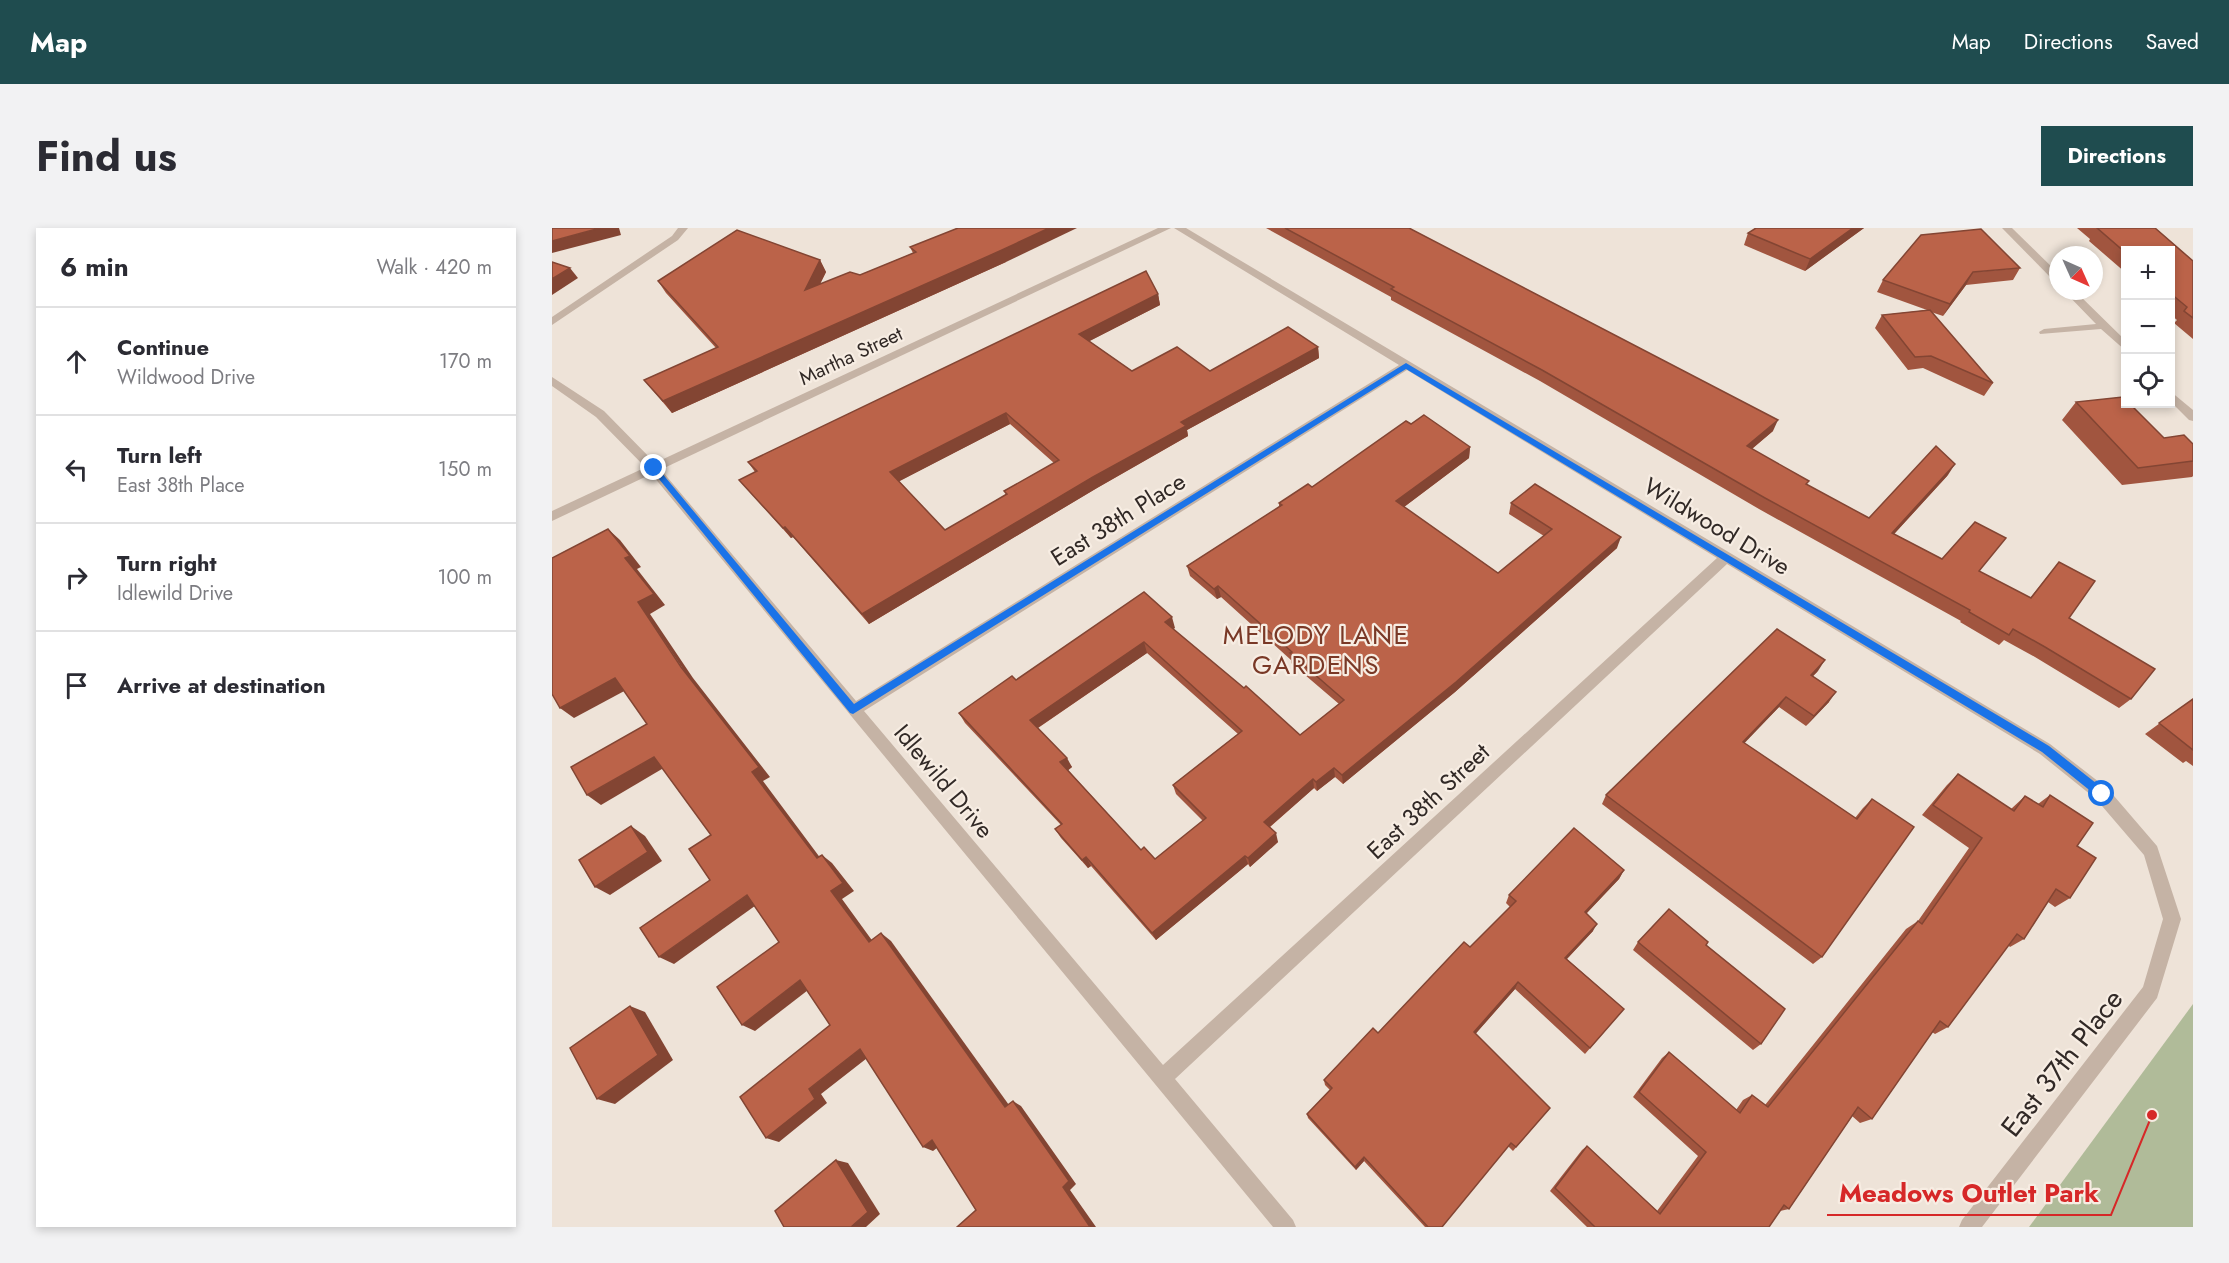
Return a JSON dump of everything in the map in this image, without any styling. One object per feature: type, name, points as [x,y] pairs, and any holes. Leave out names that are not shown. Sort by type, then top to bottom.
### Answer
[{"type":"street","points":[[552,322],[675,238],[683,228]]},
{"type":"street","name":"Martha Street","points":[[552,516],[1166,228]]},
{"type":"street","name":"Wildwood Drive","points":[[1179,228],[2045,749],[2102,794],[2151,851],[2172,919]]},
{"type":"street","points":[[2007,228],[2049,270]]},
{"type":"street","points":[[2078,300],[2121,343]]},
{"type":"street","points":[[2044,332],[2104,326]]},
{"type":"street","name":"East 38th Place","points":[[853,710],[1406,366]]},
{"type":"street","name":"Idlewild Drive","points":[[552,381],[600,414],[654,468],[853,710],[1286,1227]]},
{"type":"street","points":[[2175,399],[2193,417]]},
{"type":"street","name":"East 38th Street","points":[[1161,1079],[1726,558]]},
{"type":"street","name":"East 37th Place","points":[[1969,1227],[2151,992],[2172,919]]},
{"type":"green space","points":[[2193,1004],[2193,1227],[2029,1227]]},
{"type":"building","points":[[552,228],[600,228],[552,241]]},
{"type":"building","points":[[958,228],[1049,228],[663,401],[644,380],[718,347],[658,281],[737,230],[820,260],[805,290],[850,272],[860,275],[916,252],[910,247]]},
{"type":"building","points":[[1285,228],[1409,228],[1778,420],[1747,446],[1809,481],[1806,484],[1869,518],[1936,446],[1955,464],[1892,533],[1942,559],[1975,522],[2006,538],[1979,571],[2031,598],[2059,562],[2095,581],[2069,618],[2155,669],[2131,699],[2013,629],[2009,635],[1969,612],[1970,610],[1765,498],[1542,370],[1391,289],[1394,287]]},
{"type":"building","points":[[1756,228],[1853,228],[1810,259],[1748,233]]},
{"type":"building","points":[[2097,228],[2155,228],[2193,261],[2193,318],[2184,311],[2187,307],[2175,297],[2175,246],[2121,246],[2121,249]]},
{"type":"building","points":[[1981,229],[2020,268],[1973,272],[1950,304],[1883,280],[1921,235]]},
{"type":"building","points":[[552,262],[570,268],[552,279]]},
{"type":"building","points":[[1146,271],[1158,294],[1079,334],[1132,371],[1177,347],[1210,371],[1288,327],[1318,347],[1181,422],[1186,426],[1093,477],[862,614],[785,527],[783,528],[739,480],[757,471],[748,462]],"holes":[[[1006,413],[1059,460],[1004,491],[1007,494],[945,530],[890,472]]]},
{"type":"building","points":[[1930,310],[1993,383],[1931,356],[1915,357],[1882,315]]},
{"type":"building","points":[[2121,397],[2121,408],[2134,408],[2164,438],[2184,435],[2193,444],[2193,461],[2138,468],[2076,402]]},
{"type":"building","points":[[1424,415],[1470,447],[1396,501],[1498,573],[1552,529],[1511,503],[1535,484],[1621,537],[1456,682],[1342,775],[1334,768],[1316,782],[1313,779],[1264,822],[1276,833],[1248,858],[1245,856],[1152,933],[1086,857],[1082,860],[1055,829],[1062,824],[959,713],[1012,676],[1016,680],[1144,592],[1172,617],[1165,622],[1244,688],[1246,686],[1300,735],[1344,700],[1218,586],[1214,589],[1187,566],[1282,505],[1279,503],[1308,484],[1312,487],[1406,421],[1411,424]],"holes":[[[1144,642],[1242,731],[1173,785],[1206,818],[1155,859],[1144,847],[1141,850],[1060,762],[1067,758],[1030,720]]]},
{"type":"building","points":[[608,529],[630,556],[625,558],[654,594],[638,602],[681,667],[759,767],[752,772],[817,858],[822,855],[843,883],[831,891],[869,942],[881,933],[1005,1107],[1013,1101],[1069,1181],[1063,1187],[1090,1227],[957,1227],[976,1210],[932,1140],[923,1147],[860,1049],[809,1089],[815,1099],[766,1138],[740,1097],[830,1025],[800,980],[742,1025],[717,987],[779,942],[747,895],[659,957],[640,928],[710,880],[689,849],[711,835],[654,757],[587,795],[571,767],[647,724],[615,678],[560,708],[552,694],[552,558]]},
{"type":"building","points":[[1777,629],[1825,660],[1811,675],[1836,692],[1814,716],[1786,697],[1743,742],[1857,819],[1872,799],[1914,827],[1822,957],[1606,795]]},
{"type":"building","points":[[2193,699],[2193,750],[2159,723]]},
{"type":"building","points":[[1958,774],[2014,811],[2025,796],[2043,807],[2050,795],[2093,823],[2077,846],[2096,858],[2070,898],[2056,889],[2024,939],[2017,934],[1948,1027],[1940,1021],[1872,1119],[1858,1107],[1789,1209],[1784,1205],[1769,1227],[1595,1227],[1555,1188],[1587,1146],[1660,1214],[1706,1152],[1639,1092],[1669,1052],[1740,1113],[1752,1095],[1768,1107],[1918,921],[1922,924],[1982,838],[1933,805]]},
{"type":"building","points":[[631,826],[648,852],[595,887],[579,860]]},
{"type":"building","points":[[1574,828],[1624,870],[1585,912],[1597,924],[1565,958],[1624,1009],[1590,1048],[1518,982],[1474,1032],[1550,1108],[1516,1147],[1511,1143],[1442,1227],[1428,1227],[1364,1157],[1355,1167],[1307,1114],[1332,1088],[1324,1080],[1373,1028],[1378,1033],[1464,942],[1470,947],[1516,901],[1509,895]]},
{"type":"building","points":[[1669,909],[1708,942],[1706,945],[1785,1009],[1761,1044],[1638,942]]},
{"type":"building","points":[[630,1006],[658,1055],[597,1099],[570,1048]]},
{"type":"building","points":[[836,1160],[868,1212],[851,1227],[784,1227],[775,1211]]},
{"type":"place","name":"Meadows Outlet Park","points":[[2152,1115]]},
{"type":"district","name":"MELODY LANE GARDENS","points":[[1316,650]]},
{"type":"route","points":[[654,468],[853,710],[1406,366],[2045,749],[2102,794]]}]
